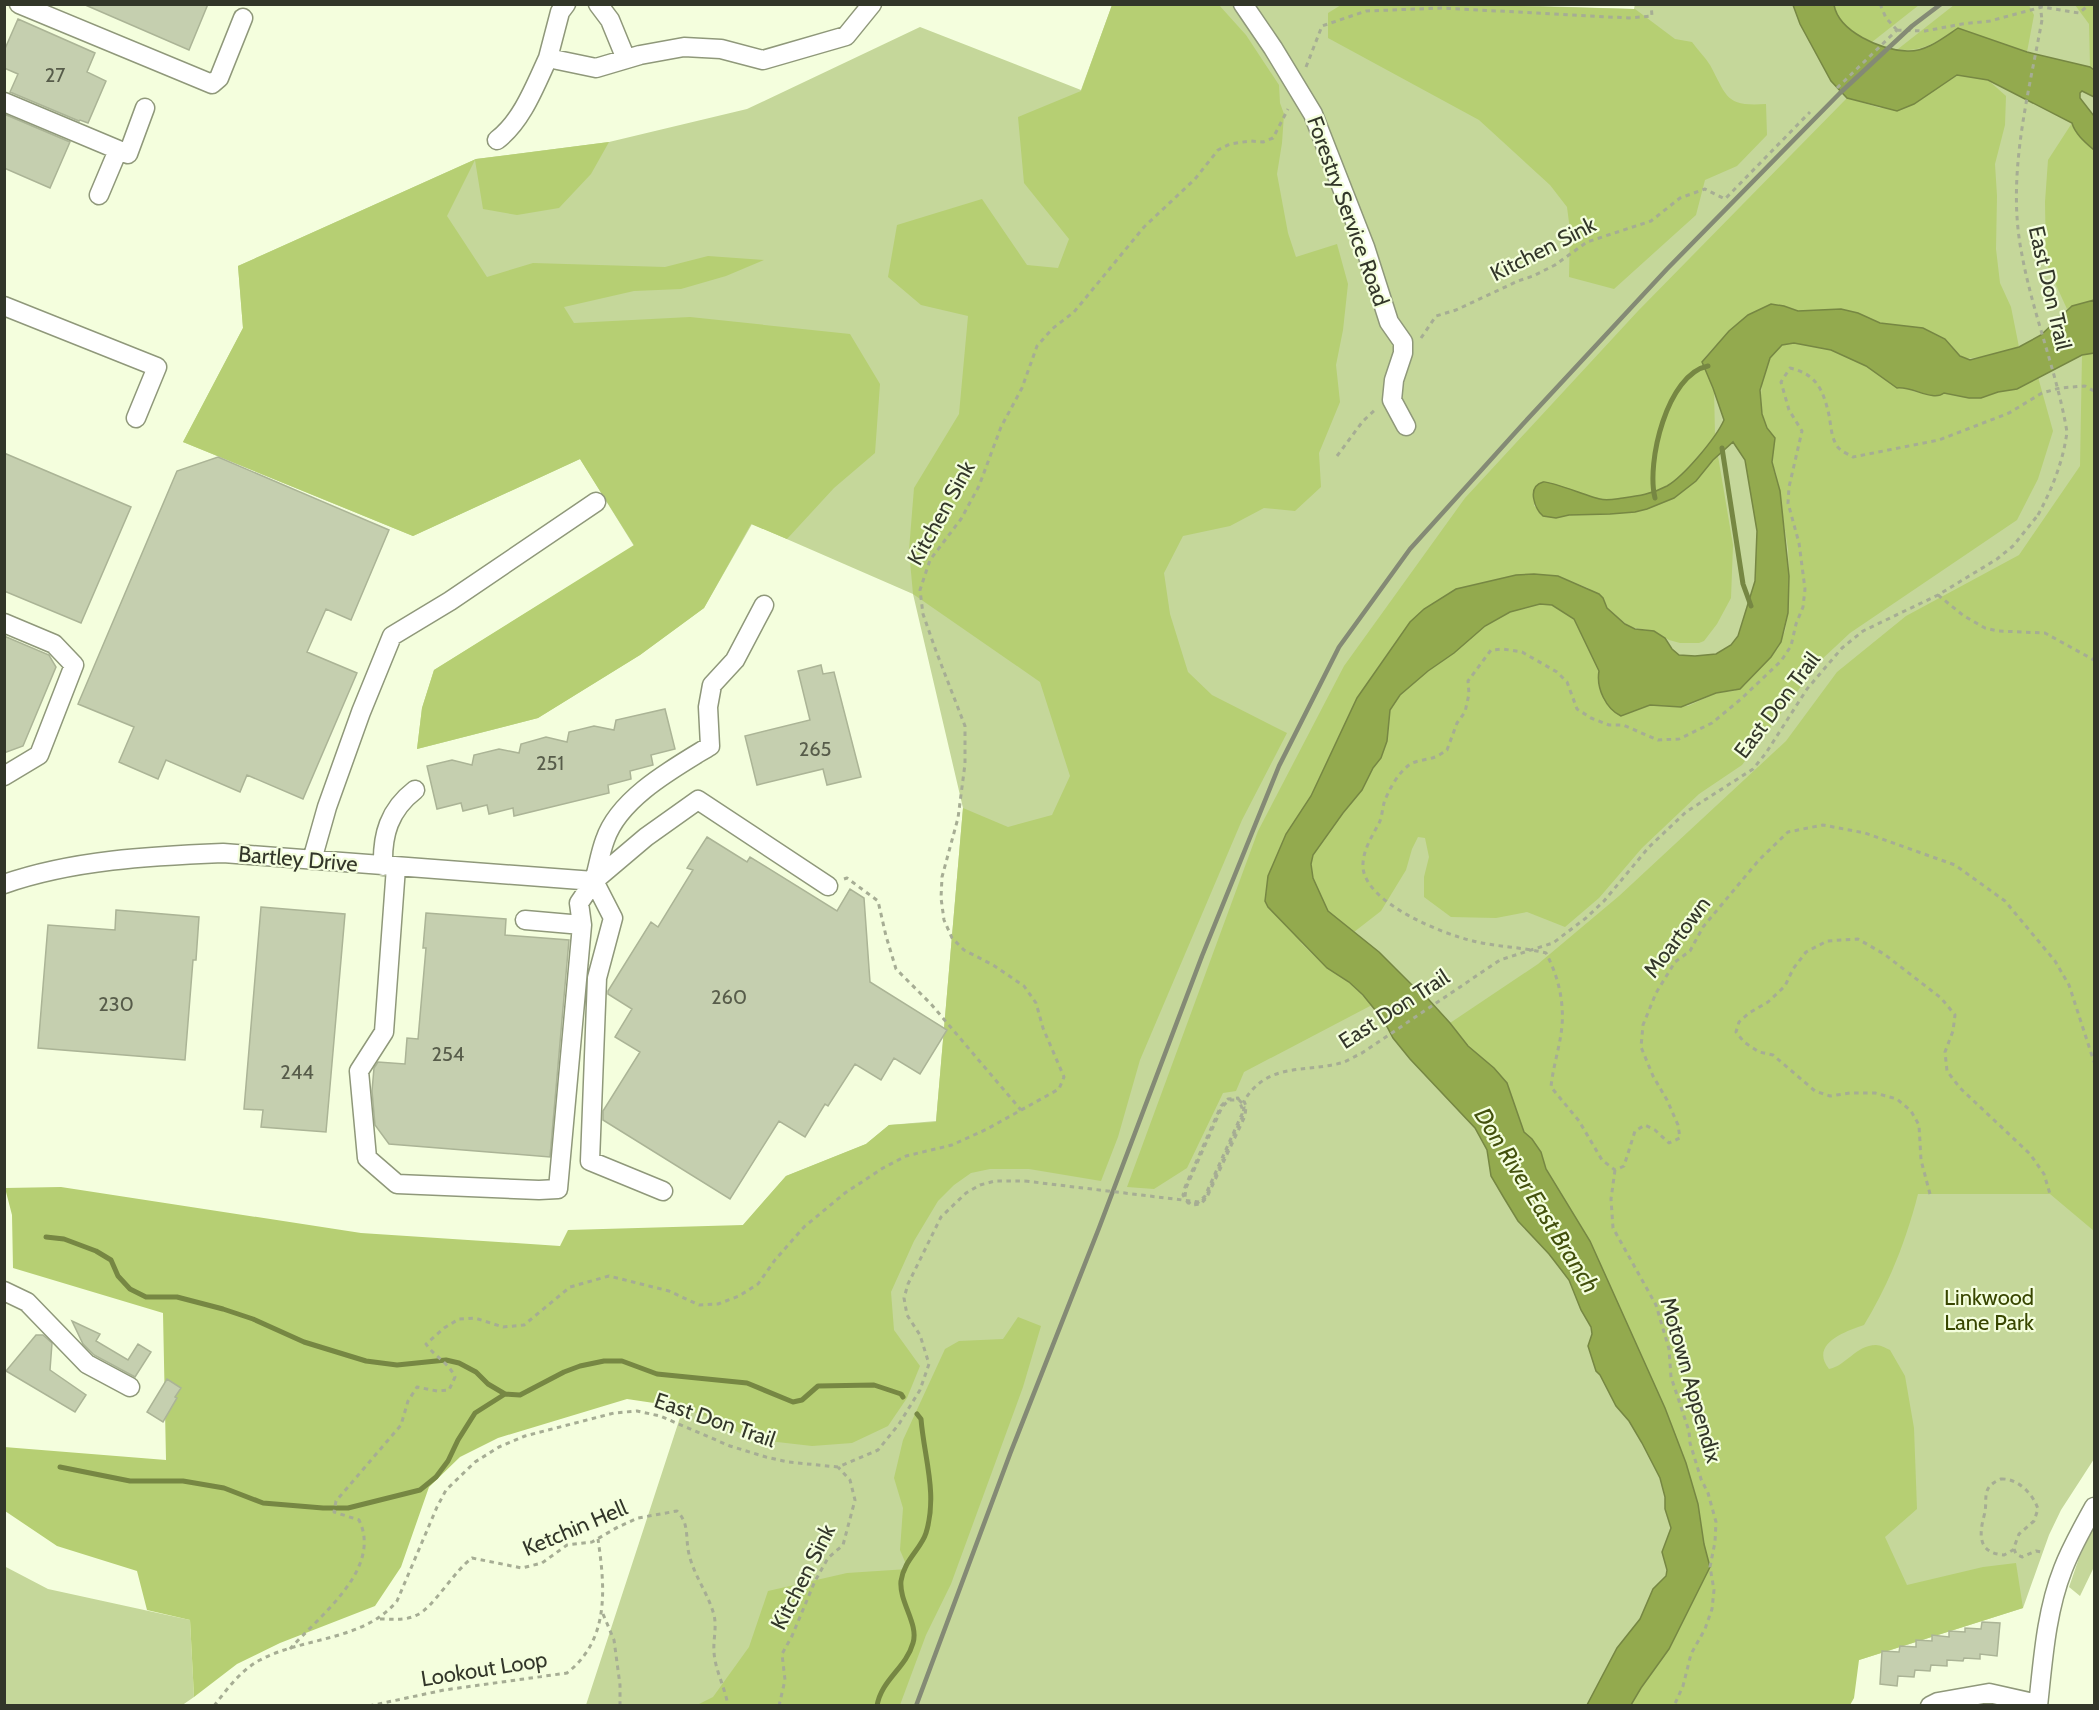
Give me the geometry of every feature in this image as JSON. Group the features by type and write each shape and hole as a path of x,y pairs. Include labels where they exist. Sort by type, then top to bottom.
{"street":[{"path":"19,4 212,84 219,78 243,18"},
{"path":"497,140 508,131 533,91 548,58 560,12 566,4"},
{"path":"598,4 610,20 626,59"},
{"path":"548,58 596,68 684,47 720,49 763,60 846,36 872,4"},
{"name":"Forestry Service Road","path":"1243,4 1313,114 1365,247 1389,322 1401,337"},
{"path":"4,102 128,154 145,108"},
{"path":"99,195 118,150"},
{"path":"4,306 157,367 136,418"},
{"path":"1401,337 1404,345 1403,353 1392,394 1393,405 1406,426"},
{"path":"312,860 327,807 354,729 392,636 450,601 597,502"},
{"path":"663,1191 590,1161 597,978 613,918 594,881 605,840 623,808 661,778 710,746 708,707 712,685 735,660 764,605"},
{"path":"4,623 54,644 74,665 39,755 4,776"},
{"path":"415,790 400,803 387,827 382,850 390,867 384,1032 359,1071 367,1158 397,1184 558,1189 582,925 579,903 594,881 646,837 698,800 828,886"},
{"name":"Bartley Drive","path":"4,884 75,866 177,855 223,853 594,881"},
{"path":"525,920 582,925"},
{"path":"4,1291 27,1302 87,1364 130,1387"},
{"path":"1930,1706 1938,1702 1989,1693 2038,1705 2047,1632 2056,1590 2070,1552 2094,1507"}],"path":[{"path":"1298,88 1323,26 1366,11 1442,8 1629,18 1652,16 1651,4"},
{"path":"1880,4 1886,18 1897,30 1925,32 1990,21 2041,6 2079,13 2090,4"},
{"name":"East Don Trail","path":"214,1706 249,1667 265,1658 358,1628 388,1611 397,1601 436,1507 446,1490 475,1462 525,1436 614,1413 637,1411 660,1416 730,1446 766,1457 838,1467 878,1449 920,1390 929,1364 920,1335 907,1315 904,1298 908,1284 941,1217 966,1193 980,1185 995,1181 1025,1181 1170,1200 1180,1201 1189,1202 1199,1202 1205,1196 1242,1114 1242,1108 1240,1105 1238,1098 1228,1099 1221,1106 1185,1187 1183,1195 1188,1203 1200,1203 1206,1197 1244,1115 1244,1107 1239,1100 1229,1100 1222,1107 1186,1188 1185,1197 1191,1204 1201,1204 1208,1197 1245,1116 1244,1101 1250,1091 1263,1080 1275,1073 1343,1063 1362,1053 1500,960 1553,943 1604,901 1649,848 1686,812 1753,769 1766,753 1807,688 1842,648 1863,631 1938,595 2005,553 2038,516 2058,473 2065,451 2067,432 2021,254 2016,208 2022,130 2042,20 2041,6"},
{"path":"1837,88 1897,30"},
{"name":"Kitchen Sink","path":"1021,1110 1059,1089 1064,1077 1043,1028 1036,1003 1024,986 993,965 964,950 952,938 944,920 941,898 942,878 958,818 966,746 965,726 924,615 921,590 930,560 961,519 979,486 1000,427 1022,388 1037,346 1052,329 1074,312 1144,227 1195,179 1218,150 1230,144 1263,142 1273,138 1298,88"},
{"name":"Kitchen Sink","path":"1401,337 1406,340 1421,339 1436,316 1456,310 1533,276 1555,265 1587,242 1651,221 1680,198 1705,189 1725,200 1810,112"},
{"path":"1615,1170 1602,1160 1579,1121 1551,1087 1562,1026 1562,1004 1559,985 1546,953 1473,941 1421,922 1394,906 1369,884 1363,869 1364,854 1380,824 1389,791 1409,765 1435,757 1447,750 1457,723 1466,712 1468,681 1491,650 1522,652 1557,672 1567,682 1577,709 1609,725 1623,726 1658,740 1678,739 1712,723 1781,661 1791,646 1803,607 1805,589 1799,543 1788,503 1789,487 1802,431 1789,410 1781,382 1790,368 1804,371 1813,378 1823,396 1838,448 1853,457 1939,440 2009,413 2042,393 2060,387 2085,386 2094,391"},
{"path":"1337,456 1363,421 1392,394"},
{"path":"1938,595 1964,616 1985,628 1998,631 2045,633 2094,660"},
{"name":"Moartown","path":"1615,1170 1624,1166 1635,1131 1645,1125 1655,1130 1669,1143 1680,1138 1678,1125 1641,1047 1643,1025 1656,993 1675,962 1690,951 1703,927 1759,860 1788,832 1823,825 1865,833 1955,865 2005,901 2055,962 2069,985 2094,1062"},
{"path":"290,1649 353,1580 364,1551 365,1532 359,1520 334,1512 336,1502 401,1425 408,1401 417,1387 437,1391 449,1390 455,1377 451,1368 433,1354 426,1344 444,1328 459,1318 475,1318 503,1327 524,1325 570,1287 609,1276 637,1281 669,1291 699,1305 718,1304 739,1296 758,1284 775,1260 804,1227 845,1193 873,1174 906,1156 952,1146 1021,1110 931,1004 896,969 878,901 847,878 828,886"},
{"path":"1930,1194 1921,1160 1919,1125 1911,1111 1897,1099 1875,1093 1830,1096 1815,1091 1773,1055 1759,1052 1744,1042 1736,1032 1738,1022 1768,1002 1785,986 1793,969 1806,952 1827,941 1857,939 1884,954 1941,998 1955,1015 1953,1031 1945,1052 1947,1071 1960,1088 2030,1154 2044,1174 2050,1194"},
{"name":"Motown Appendix","path":"1615,1170 1611,1200 1613,1228 1656,1305 1669,1349 1671,1377 1716,1522 1710,1567 1714,1590 1712,1609 1705,1629 1691,1654 1683,1686 1674,1706"},
{"name":"Kitchen Sink","path":"779,1706 785,1680 782,1654 815,1581 828,1558 843,1545 855,1500 850,1480 838,1467"},
{"path":"2014,1549 2010,1554 2004,1555 1993,1552 1984,1545 1980,1534 1980,1525 1985,1513 1986,1492 1991,1484 2001,1479 2012,1480 2021,1485 2033,1498 2037,1507 2037,1516 2019,1534 2014,1549 2016,1554 2022,1557 2036,1551 2042,1552"},
{"name":"Ketchin Hell","path":"379,1618 401,1620 419,1614 472,1558 522,1568 542,1563 567,1545 592,1542 638,1518 677,1511 683,1517 688,1536 689,1553 715,1617 714,1651 728,1706"},
{"name":"Lookout Loop","path":"369,1706 444,1690 567,1673 578,1664 594,1641 602,1613 602,1569 598,1539"},
{"path":"602,1613 614,1640 620,1685 620,1706"}],"green space":[{"name":"Linkwood Lane Park","path":"1478,4 1634,9 1635,4 2094,5 2094,1459 2061,1510 2049,1535 2023,1608 1859,1660 1806,1705 1627,1706 1589,1701 1586,1706 586,1705 743,1225 786,1176 866,1144 889,1125 936,1121 963,808 913,594 752,524 704,608 640,655 538,718 417,749 422,708 434,670 634,546 580,459 413,536 183,442 243,328 238,266 476,159 609,142 747,109 920,27 1081,90 1112,5"},
{"path":"2094,1527 2094,1567 2080,1596 2069,1587 2079,1558"},
{"path":"4,1566 48,1589 190,1620 194,1697 181,1706 5,1705"}],"shaded area":[{"path":"1112,5 1219,5 1246,35 1279,85 1280,103 1284,114 1277,174 1288,233 1296,257 1337,244 1348,284 1336,365 1340,402 1319,453 1321,487 1295,511 1264,508 1230,526 1183,536 1164,573 1170,614 1188,672 1212,695 1287,733 1242,820 1140,1060 1118,1137 1101,1181 1029,1169 990,1169 971,1173 954,1185 938,1201 914,1241 891,1292 894,1330 920,1366 907,1398 888,1426 852,1443 812,1446 750,1439 715,1419 674,1406 627,1399 498,1438 460,1457 429,1487 401,1567 375,1606 280,1643 237,1664 194,1697 190,1620 147,1610 137,1571 57,1546 5,1511 4,1447 166,1460 163,1313 13,1268 12,1215 5,1188 61,1187 361,1233 560,1246 568,1230 743,1225 786,1176 866,1144 889,1125 936,1122 963,808 1008,827 1052,815 1070,776 1040,682 913,594 909,550 914,488 959,414 968,316 921,305 888,277 897,225 982,199 1027,265 1058,268 1069,239 1024,183 1018,117 1081,91"},
{"path":"1341,5 1478,5 1635,9 1675,39 1692,42 1708,62 1729,97 1742,104 1766,104 1767,135 1737,166 1705,180 1696,215 1614,289 1569,277 1570,230 1567,207 1550,185 1479,120 1328,38 1328,13"},
{"path":"1834,5 1919,5 1872,42 1853,32 1843,23"},
{"path":"1954,5 2029,5 2034,15 2027,52 1958,28 1922,48 1898,49"},
{"path":"2075,5 2094,5 2094,70 2090,67 2089,24"},
{"path":"1958,75 1988,80 2006,96 2005,125 1995,164 1996,249 2000,283 2011,307 2019,347 1988,356 1964,359 1945,339 1923,328 1880,323 1858,313 1829,309 1811,312 1798,311 1771,304 1724,339 1707,354 1702,362 1714,388 1715,436 1670,484 1647,494 1627,499 1609,500 1575,493 1549,482 1534,491 1534,506 1556,518 1647,509 1674,498 1696,481 1718,456 1733,545 1731,598 1717,624 1704,641 1699,643 1680,643 1669,640 1654,631 1630,627 1588,588 1558,576 1534,574 1516,575 1456,589 1424,609 1410,622 1378,667 1311,796 1286,834 1268,876 1302,944 1327,968 1349,982 1372,1005 1244,1072 1236,1091 1223,1093 1187,1168 1154,1189 1127,1187 1258,831 1344,666 1465,498 1638,311 1847,98 1880,108 1941,86"},
{"path":"2072,123 2083,140 2094,150 2094,300 2067,309 2046,263 2045,202 2048,160"},
{"path":"609,142 591,174 559,208 517,215 483,209 475,160 447,216 487,277 533,263 665,267 708,256 764,260 726,276 681,289 634,291 564,307 574,323 690,317 850,334 880,384 875,453 834,488 787,539 751,524 704,608 640,655 538,718 417,749 422,708 434,670 634,545 580,459 413,536 183,442 243,328 238,266 476,159"},
{"path":"1794,343 1831,350 1866,366 1897,388 1904,387 1915,392 1981,398 2017,389 2038,377 2053,431 2038,479 2017,520 1850,633 1820,661 1742,765 1699,794 1642,848 1599,898 1565,927 1527,912 1496,918 1451,917 1424,897 1424,877 1429,857 1425,838 1418,837 1406,870 1381,911 1354,932 1328,911 1313,878 1311,864 1313,855 1362,790 1381,758 1387,741 1390,710 1400,695 1485,626 1510,612 1540,604 1552,605 1574,619 1600,671 1598,680 1607,704 1633,712 1650,705 1688,706 1716,693 1734,691 1745,685 1778,648 1785,631 1788,613 1788,549 1776,473 1772,462 1775,438 1766,427 1763,418 1761,396 1764,372 1773,352 1780,346"},
{"path":"2094,353 2094,1231 2050,1194 1918,1194 1896,1262 1864,1325 1832,1340 1823,1352 1829,1369 1841,1364 1863,1348 1876,1345 1890,1350 1905,1376 1914,1428 1917,1509 1885,1537 1907,1585 1983,1567 2016,1563 2023,1608 1859,1660 1854,1698 1850,1705 1631,1705 1669,1649 1710,1567 1698,1504 1686,1463 1665,1408 1574,1216 1546,1169 1541,1152 1524,1132 1507,1083 1494,1068 1468,1046 1450,1023 1538,964 1619,896 1786,741 1837,672 1906,616 2019,555 2080,466 2082,355"},
{"path":"1018,1317 1041,1326 1023,1387 951,1584 926,1635 900,1705 697,1705 713,1697 749,1647 768,1591 847,1573 908,1569 900,1550 903,1508 894,1478 903,1440 945,1349 959,1341 1003,1339"}],"water":[{"path":"1793,5 1834,5 1838,15 1852,31 1874,43 1897,50 1921,49 1934,44 1958,28 2027,52 2090,67 2094,70 2094,97 2082,91 2080,98 2094,116 2094,150 2078,135 2072,123 1988,80 1957,75 1914,104 1897,111 1847,98 1831,81 1800,24"},
{"name":"Don River East Branch","path":"2094,300 2094,353 2082,355 2017,389 1981,398 1944,393 1934,396 1897,388 1866,366 1831,350 1794,343 1782,345 1770,358 1760,390 1762,414 1767,428 1775,438 1772,462 1780,491 1789,576 1788,613 1781,642 1771,657 1740,689 1716,693 1681,707 1650,705 1621,716 1603,697 1598,678 1599,671 1574,619 1552,605 1540,604 1510,612 1485,626 1400,695 1390,710 1387,741 1381,758 1362,790 1313,855 1311,864 1313,878 1328,911 1379,952 1420,990 1468,1046 1494,1068 1507,1083 1524,1132 1541,1152 1546,1169 1590,1241 1665,1408 1686,1463 1698,1504 1710,1567 1669,1649 1631,1705 1587,1705 1617,1648 1640,1619 1653,1589 1666,1576 1667,1570 1662,1552 1671,1528 1660,1478 1629,1421 1616,1406 1596,1371 1588,1346 1592,1334 1591,1327 1581,1310 1569,1280 1549,1254 1518,1221 1491,1176 1487,1150 1475,1128 1410,1059 1363,995 1349,982 1327,968 1268,907 1265,901 1268,876 1286,834 1311,796 1357,698 1410,622 1424,609 1456,589 1516,575 1558,576 1599,594 1607,608 1625,624 1635,629 1654,631 1665,638 1679,655 1716,654 1731,645 1738,636 1755,581 1757,531 1745,460 1733,442 1713,460 1696,481 1674,498 1647,509 1635,512 1569,515 1556,518 1543,516 1540,513 1533,493 1538,485 1546,482 1595,498 1611,500 1650,493 1674,481 1699,456 1724,420 1702,362 1729,331 1748,315 1771,304 1798,311 1841,309 1858,313 1880,323 1923,328 1945,339 1960,356 1970,360 2019,347 2041,335 2072,306"}],"building":[{"path":"83,4 208,4 189,50"},
{"path":"18,19 95,53 87,72 106,81 88,123 10,92 18,74 4,68 4,51"},
{"path":"4,114 70,142 50,188 4,168"},
{"path":"4,453 131,507 81,623 4,591"},
{"path":"218,457 389,530 351,620 326,609 307,652 357,673 303,799 247,775 240,792 166,760 158,779 119,762 134,727 78,704 177,471"},
{"path":"4,636 49,655 56,667 23,746 4,753"},
{"path":"821,665 823,674 834,672 861,777 827,785 823,769 757,785 745,736 810,720 798,671"},
{"path":"665,709 675,749 651,755 653,765 630,771 631,779 608,785 609,793 514,816 513,808 489,814 487,805 463,811 461,803 437,809 427,766 452,760 472,765 474,755 499,749 519,753 521,744 546,737 567,742 569,732 594,726 614,730 616,720"},
{"path":"707,837 747,862 750,857 837,911 850,889 864,898 870,982 947,1030 920,1074 894,1058 881,1080 855,1064 828,1106 825,1104 805,1137 779,1121 730,1199 603,1120 603,1111 640,1052 615,1037 632,1009 608,994 608,991 651,922 658,927 693,870 687,868"},
{"path":"261,907 345,914 326,1132 261,1127 263,1110 244,1109"},
{"path":"116,910 199,917 185,1060 38,1048 48,925 115,930"},
{"path":"426,913 506,919 505,935 569,940 550,1157 389,1144 375,1125 372,1091 374,1068 378,1062 405,1064 407,1038 418,1039 426,948 423,948"},
{"path":"72,1321 100,1334 96,1341 128,1360 138,1344 151,1352 135,1377 94,1355 83,1344"},
{"path":"36,1335 43,1335 52,1343 50,1370 86,1395 75,1412 6,1371"},
{"path":"167,1379 181,1388 163,1422 147,1412"},
{"path":"1982,1622 2000,1623 1997,1656 1980,1654 1980,1659 1947,1660 1947,1666 1931,1665 1930,1671 1915,1670 1914,1677 1898,1676 1897,1686 1880,1684 1882,1651 1899,1652 1900,1646 1916,1647 1916,1640 1932,1641 1932,1635 1949,1637 1949,1631 1965,1632 1965,1628 1981,1629"}],"waterway":[{"path":"1655,498 1653,483 1657,443 1671,402 1681,385 1694,373 1708,366"},
{"path":"1722,448 1743,584 1751,606"},
{"path":"46,1237 64,1239 96,1251 111,1260 118,1276 130,1289 146,1297 177,1297 223,1309 253,1319 304,1342 366,1361 397,1365 446,1360 459,1363 476,1372 488,1384 505,1394 520,1395 580,1366 604,1361 622,1361 657,1374 747,1383 793,1402 802,1400 818,1386 874,1385 901,1394 903,1397"},
{"path":"60,1467 130,1481 183,1481 224,1488 263,1503 348,1508 420,1490 436,1477 448,1461 475,1413 505,1394"},
{"path":"877,1706 883,1689 910,1652 914,1636 901,1589 901,1581 905,1567 926,1533 931,1504 921,1419 917,1414"}],"railway":[{"path":"916,1706 1010,1454 1202,956 1279,766 1339,647 1410,549 1667,269 1840,93 1912,26 1941,4"}]}
